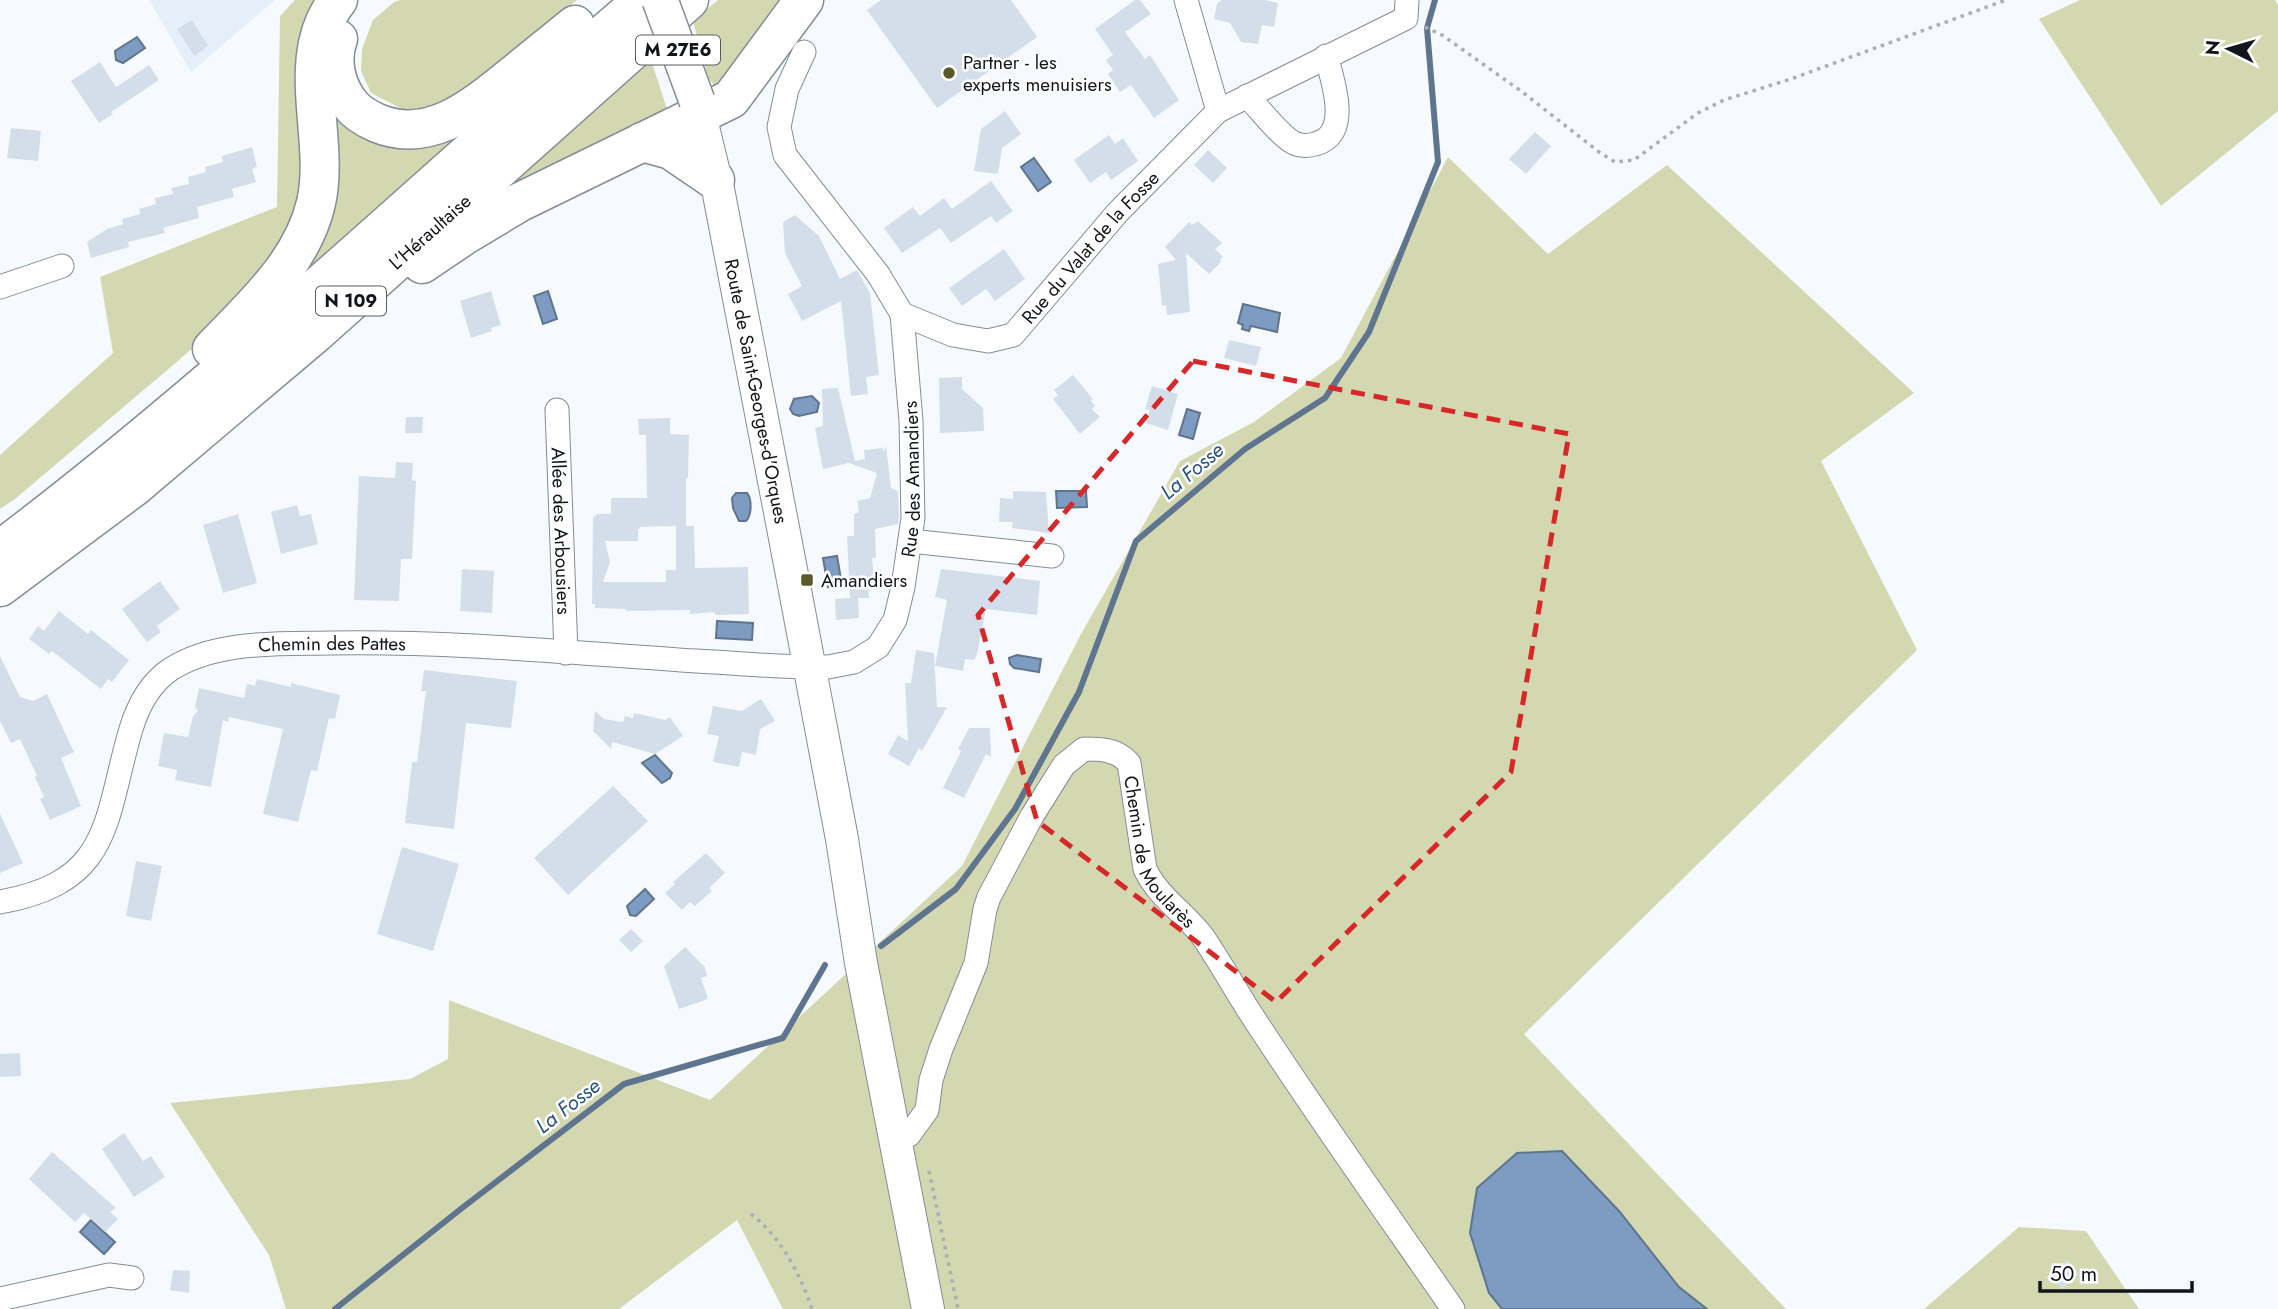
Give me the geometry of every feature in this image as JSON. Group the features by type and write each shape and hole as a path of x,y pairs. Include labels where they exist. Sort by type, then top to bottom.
{"highway":[{"path":"0,533 49,495 188,375 271,287 292,260 309,226 316,201 319,174 315,114 317,58 323,24 338,0"},
{"path":"363,0 342,26 335,46 337,80 352,107 362,115 384,126 412,130 449,122 474,106 607,0"},
{"name":"L'Héraultaise","path":"0,551 149,432 643,0"},
{"name":"L'Héraultaise","path":"0,587 134,487 316,332 689,0"},
{"path":"134,487 261,395 412,271 444,249 520,202 642,142 698,108 731,99 804,0"},
{"path":"642,142 671,150 715,180"}],"main road":[{"name":"Route de Saint-Georges-d'Orques","path":"660,0 698,108"}],"street":[{"path":"1186,0 1218,111"},
{"name":"Rue du Valat de la Fosse","path":"902,314 953,335 988,341 1013,335 1118,212 1218,111 1326,56 1407,9"},
{"path":"804,52 787,89 779,127 785,155 878,274 902,314"},
{"path":"1247,96 1294,143 1308,146 1323,142 1335,131 1337,118 1335,88 1326,56"},
{"name":"Route de Saint-Georges-d'Orques","path":"698,108 715,180 810,667"},
{"path":"0,287 62,266"},
{"name":"Rue des Amandiers","path":"810,667 854,662 878,647 895,620 913,518 911,421 902,314"},
{"name":"Allée des Arbousiers","path":"556,410 566,653"},
{"path":"910,541 1052,556"},
{"name":"Chemin des Pattes","path":"0,902 44,891 77,871 94,852 105,830 135,715 152,685 172,669 204,654 261,644 423,643 810,667"},
{"name":"M 27E6","path":"810,667 865,980 928,1309"},
{"name":"Chemin de Moularès","path":"895,1141 909,1135 927,1110 941,1049 976,963 985,909 1032,816 1064,765 1083,749 1121,754 1129,763 1145,869 1150,880 1203,938 1251,1014 1453,1309"},
{"path":"0,1299 109,1275 132,1278"}],"path":[{"path":"1407,9 1615,162 1633,160 1699,113 1724,100 1791,79 2006,0"},
{"path":"751,1214 766,1225 787,1254 812,1309"}],"highlighted area":[{"path":"1193,361 1569,434 1511,772 1276,1002 1037,821 978,615"}],"shaded area":[{"path":"149,0 275,0 191,72"}],"green space":[{"path":"295,0 322,0 298,200 275,256 235,310 0,509 0,455 113,353 100,277 277,207 280,16"},
{"path":"400,0 577,0 459,102 406,111 371,93 361,71 362,49 373,20"},
{"path":"718,0 792,0 721,81 714,85 708,78 693,21"},
{"path":"2080,0 2275,0 2278,5 2278,111 2161,206 2039,19"},
{"path":"651,60 669,115 459,225"},
{"path":"333,74 345,105 473,125 307,272 312,254"},
{"path":"1448,157 1548,254 1667,165 1914,393 1821,461 1917,650 1524,1034 1786,1309 783,1309 737,1220 619,1309 286,1309 269,1255 170,1103 410,1079 448,1059 449,1000 710,1100 962,866 1081,634 1180,461 1254,422 1341,358"},
{"path":"2019,1227 2086,1231 2139,1309 1924,1309"}],"water":[{"path":"137,37 145,48 123,63 116,60 115,51"},
{"path":"1034,158 1051,182 1038,191 1021,167"},
{"path":"548,291 557,319 543,324 534,296"},
{"path":"1243,304 1280,313 1277,332 1251,326 1249,331 1242,329 1243,325 1238,323"},
{"path":"812,396 819,403 817,412 799,416 793,414 790,409 794,399"},
{"path":"1187,409 1200,413 1193,439 1179,435"},
{"path":"1056,491 1086,491 1087,507 1057,508"},
{"path":"736,493 747,493 749,496 750,511 746,521 739,521 733,508 732,498"},
{"path":"837,556 842,585 828,587 823,558"},
{"path":"717,621 753,623 752,640 716,638"},
{"path":"1017,655 1041,659 1039,672 1014,668 1009,658"},
{"path":"655,755 672,773 670,778 662,783 642,763"},
{"path":"645,889 654,899 636,916 630,915 627,906"},
{"path":"1562,1151 1619,1211 1679,1287 1707,1309 1502,1309 1489,1293 1470,1233 1477,1188 1517,1153"},
{"path":"91,1220 115,1242 104,1254 80,1232"}],"building":[{"name":"Partner - les experts menuisiers","path":"881,0 1011,0 1037,37 937,108 867,10"},
{"path":"1135,0 1140,0 1151,14 1125,32 1145,59 1150,55 1179,100 1154,118 1131,85 1120,92 1108,74 1113,70 1106,60 1113,55 1095,29"},
{"path":"1222,0 1265,0 1278,3 1274,27 1262,25 1258,44 1241,42 1230,23 1214,19 1217,4"},
{"path":"192,20 208,46 194,56 177,29"},
{"path":"100,62 116,87 149,65 159,80 99,123 71,81"},
{"path":"1005,111 1021,134 1002,148 998,174 974,171 981,129"},
{"path":"11,128 41,131 38,161 7,158"},
{"path":"1535,132 1551,146 1526,174 1509,159"},
{"path":"1109,135 1115,144 1123,138 1138,161 1111,180 1106,172 1090,183 1074,160"},
{"path":"252,147 257,167 252,169 256,182 232,189 234,197 197,207 199,218 163,228 165,233 128,242 129,247 91,258 87,242 107,229 123,224 122,219 140,214 139,209 156,204 155,198 173,194 171,188 189,184 188,177 206,172 205,167 223,162 222,156"},
{"path":"1208,150 1227,168 1213,183 1194,165"},
{"path":"991,181 1013,211 996,223 991,216 951,243 940,228 902,253 884,228 913,207 920,216 944,198 952,209"},
{"path":"795,215 819,236 840,279 857,270 870,293 879,375 866,377 868,394 851,396 841,301 802,321 788,294 802,286 785,253 783,222"},
{"path":"1198,221 1222,243 1215,249 1223,257 1209,274 1186,253 1190,312 1167,315 1166,305 1162,306 1158,264 1176,260 1165,247 1189,222 1192,225"},
{"path":"1004,249 1025,279 995,301 986,289 962,306 949,288"},
{"path":"491,291 501,325 471,338 460,301"},
{"path":"1229,340 1261,347 1256,366 1224,358"},
{"path":"1073,375 1093,399 1091,401 1095,406 1092,409 1100,417 1080,434 1053,399 1058,395 1054,390"},
{"path":"962,377 962,389 983,408 984,431 940,433 939,378"},
{"path":"1152,386 1178,394 1168,430 1146,423 1150,410 1145,409"},
{"path":"838,388 855,461 865,459 864,450 883,448 883,452 886,446 891,488 898,491 899,517 898,524 875,529 876,558 872,558 874,580 868,580 869,598 858,598 859,618 836,620 835,599 850,598 847,536 854,536 854,514 859,512 857,501 870,498 877,473 849,463 823,469 815,428 823,426 822,389"},
{"path":"406,417 423,417 422,433 405,433"},
{"path":"670,418 670,434 689,435 686,526 694,526 695,568 748,567 749,614 690,614 690,610 626,611 595,608 595,604 592,604 593,517 596,514 611,514 611,498 647,498 646,435 639,435 638,419","holes":["676,526 676,570 666,570 666,582 603,582 610,562 605,541 638,541 640,527"]},
{"path":"396,462 413,463 412,480 416,481 412,559 401,559 399,601 354,600 359,476 395,478"},
{"path":"1013,491 1046,492 1049,533 1012,528 1013,522 999,522 1000,498 1013,499"},
{"path":"297,505 300,516 311,514 318,544 281,554 271,512"},
{"path":"238,514 257,583 223,593 203,525"},
{"path":"462,569 494,571 492,613 460,611"},
{"path":"941,569 1040,581 1037,615 986,609 974,660 965,659 963,671 935,666 947,600 935,597"},
{"path":"160,581 180,609 157,626 161,632 147,642 122,609"},
{"path":"59,611 88,634 91,630 129,660 112,682 108,679 101,689 52,651 49,654 29,639 38,626 44,631"},
{"path":"916,650 934,653 937,707 947,707 922,751 919,748 909,766 888,754 898,735 908,741 905,683 911,683"},
{"path":"0,656 20,697 33,701 47,694 74,752 61,758 81,806 50,820 40,799 44,797 35,777 37,776 20,739 11,743 0,721"},
{"path":"424,670 517,681 511,728 466,723 454,829 405,823 412,762 417,762 426,691 421,691"},
{"path":"257,679 291,687 291,683 340,695 335,719 329,718 317,771 311,770 298,822 263,814 283,729 229,717 228,722 223,720 211,787 175,780 177,770 158,766 164,733 188,737 193,716 198,711 195,707 199,688 244,698 247,684 255,686"},
{"path":"761,699 775,721 760,729 756,755 742,752 739,767 713,762 719,736 707,734 713,706 742,711"},
{"path":"595,711 604,719 623,722 625,716 633,718 634,713 665,720 670,717 683,736 655,754 612,742 611,749 593,731"},
{"path":"969,728 990,728 991,757 986,754 964,798 943,788"},
{"path":"613,786 648,821 568,895 534,858"},
{"path":"0,814 23,863 0,873"},
{"path":"402,847 459,864 433,951 377,934"},
{"path":"706,853 725,873 709,888 712,891 695,906 690,902 682,910 665,893 675,884 673,882"},
{"path":"136,861 162,866 151,921 126,916"},
{"path":"631,929 643,941 631,952 619,940"},
{"path":"685,947 705,967 707,976 701,978 708,999 679,1009 664,966"},
{"path":"20,1053 21,1076 0,1077 0,1054"},
{"path":"124,1133 143,1161 151,1156 165,1177 134,1197 102,1149"},
{"path":"52,1152 116,1208 110,1212 118,1219 105,1232 84,1213 75,1222 29,1179"},
{"path":"2067,1260 2079,1274 2062,1289 2051,1274"},
{"path":"173,1270 190,1271 189,1293 170,1290"}],"waterway":[{"name":"La Fosse","path":"881,946 956,889 1015,809 1079,692 1136,541 1245,449 1325,398 1369,332 1438,162 1427,28 1435,0"},
{"name":"La Fosse","path":"335,1309 624,1084 783,1038 825,965"}],"place":[{"name":"Partner - les experts menuisiers","path":"949,73"},
{"name":"Amandiers","path":"807,580"}]}
